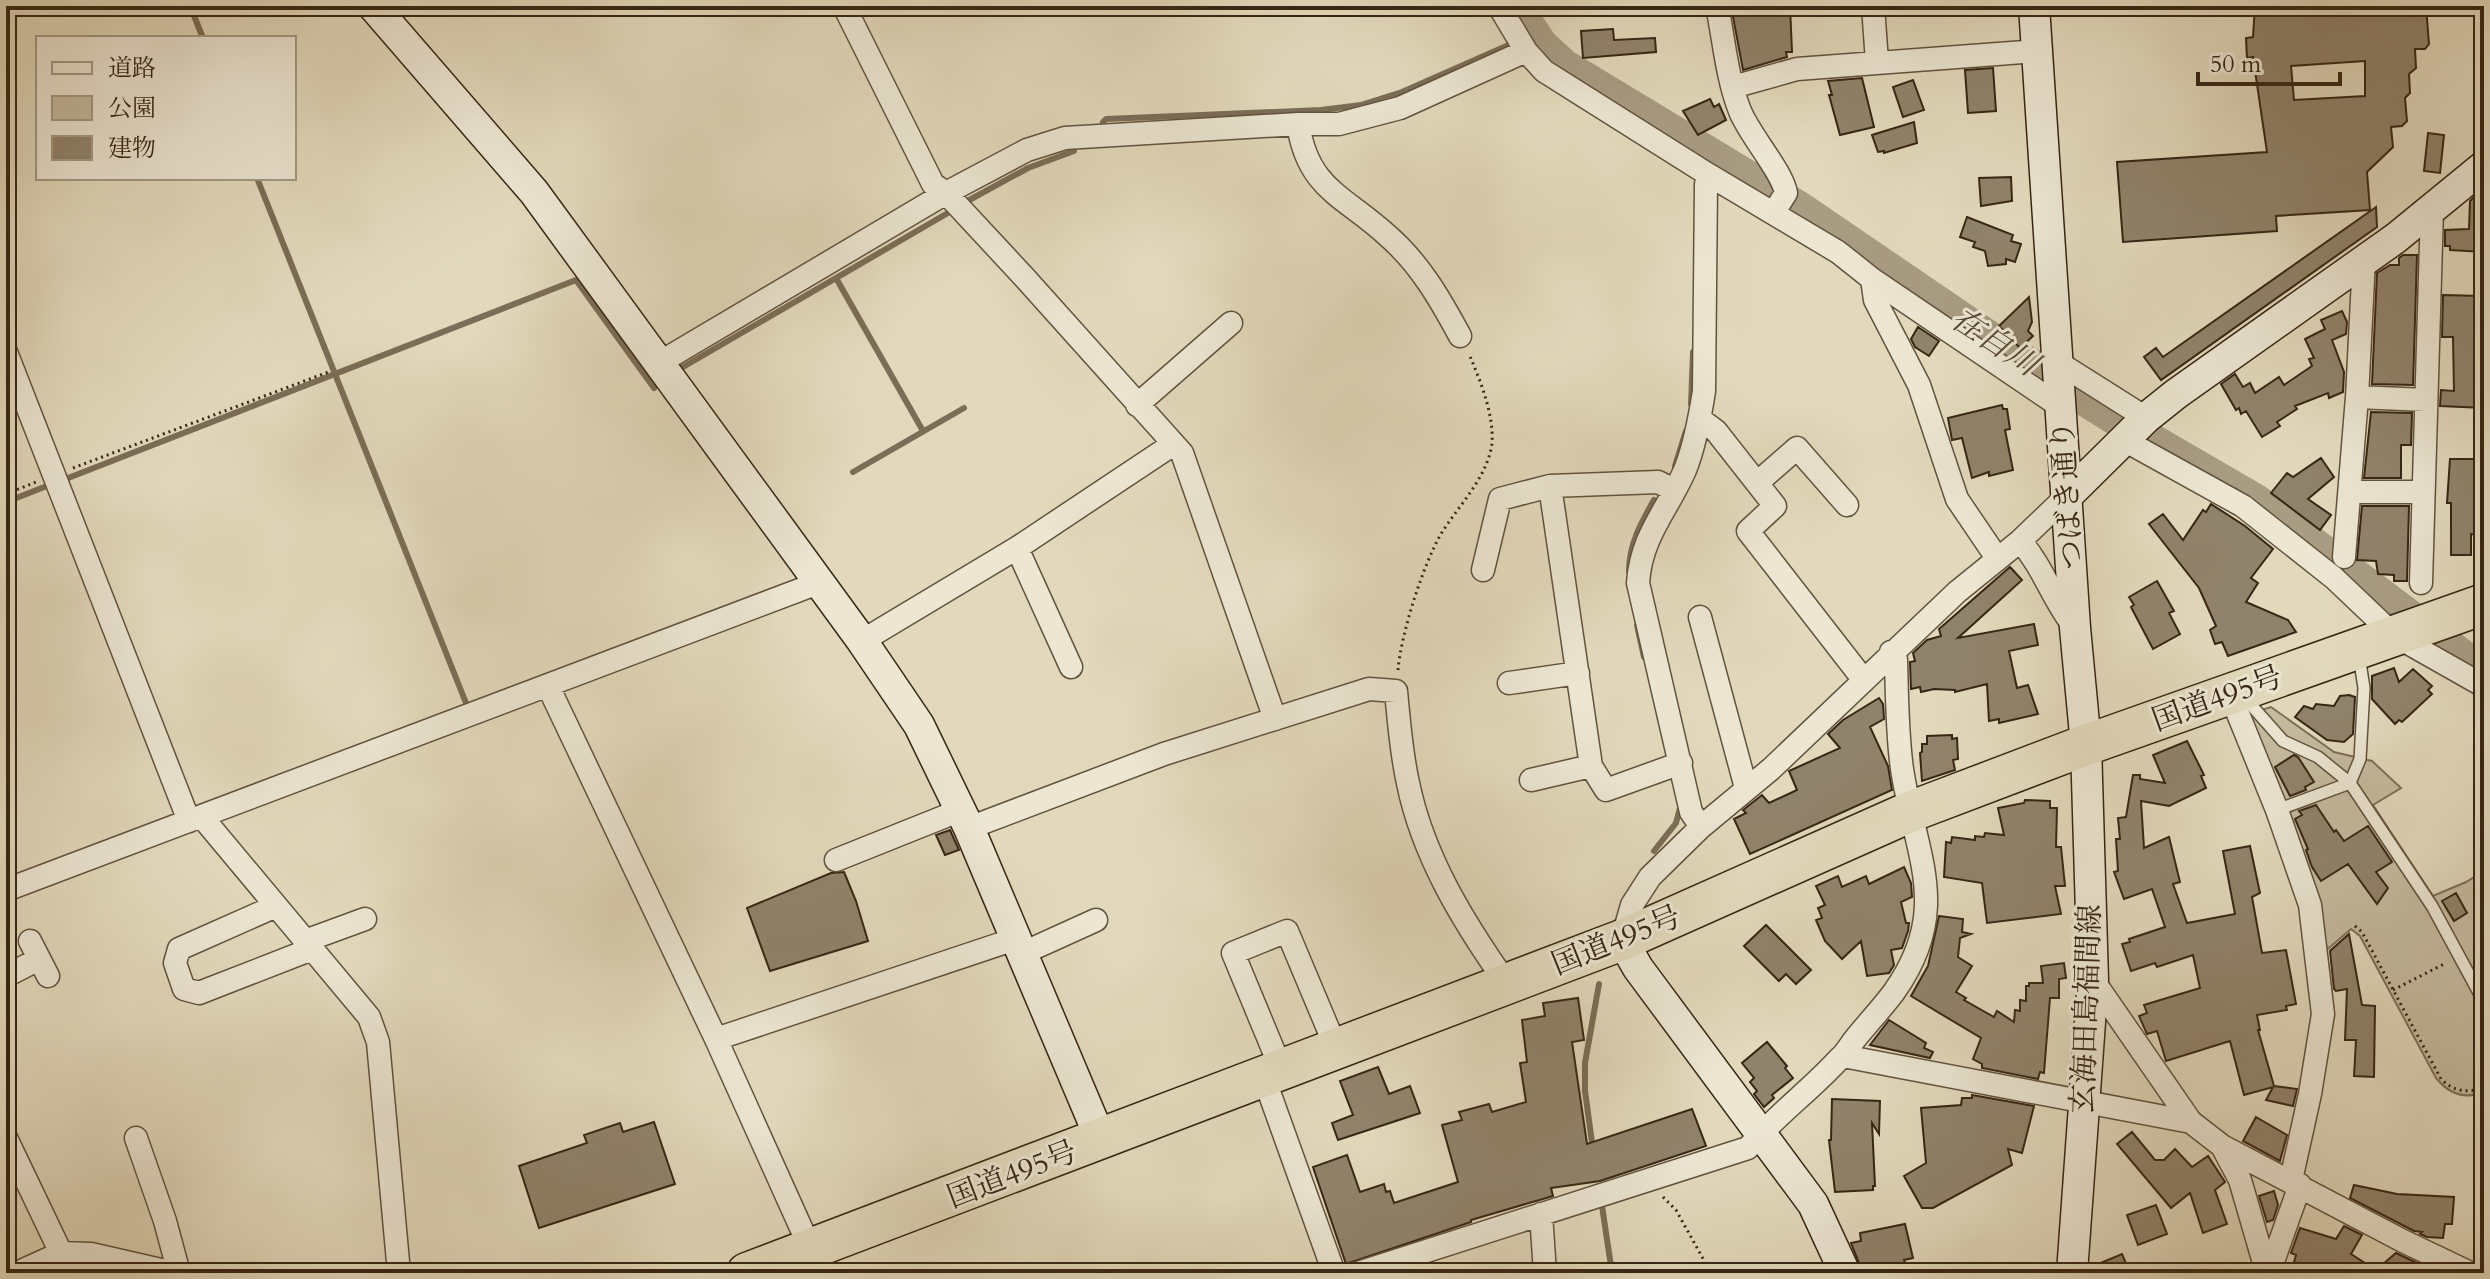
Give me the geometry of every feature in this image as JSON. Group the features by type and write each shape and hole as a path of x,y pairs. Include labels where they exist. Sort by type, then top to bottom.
{"highway":[{"name":"国道495号","path":"780,1264 1622,940 1912,811 2086,745 2467,610"}],"street":[{"path":"373,6 534,192 862,641 919,725 965,819 1101,1140"},
{"path":"844,6 933,184 946,193 1025,278 1182,453 1275,719"},
{"path":"1499,6 1526,51 1544,71 1709,175 1781,202 1872,279 2135,429 2243,506 2334,578 2386,638 2484,686"},
{"path":"1717,6 1740,110 1760,149 1784,183 1781,202"},
{"path":"1873,6 1877,62"},
{"name":"つばき通り","path":"2034,6 2075,628 2086,745"},
{"path":"659,363 946,193 1027,150 1065,138 1339,124 1400,108 1526,51"},
{"path":"1733,87 1797,69 2037,51"},
{"path":"1298,124 1301,147 1318,178 1347,205 1388,235 1425,275 1460,336"},
{"path":"1845,1273 1813,1204 1638,968 1622,940 1632,905 1650,877 1701,827 1771,769 1891,652 2020,541 2135,429 2257,335 2432,209 2484,166"},
{"path":"1701,827 1691,812 1638,583 1639,560 1685,469 1700,419 1704,391 1706,184 1709,175"},
{"path":"2421,583 2432,209"},
{"path":"2344,557 2364,260"},
{"path":"1872,279 1875,300 1919,385 1957,499 1997,558"},
{"path":"1137,405 1231,323"},
{"path":"6,352 195,819 276,906 369,1017 378,1042 399,1273"},
{"path":"2357,397 2426,400"},
{"path":"1700,419 1716,431 1775,506 1748,531 1863,679"},
{"path":"862,641 1017,548 1172,445"},
{"path":"1757,483 1797,448 1847,505"},
{"path":"1483,570 1500,499 1550,486 1658,482 1674,490"},
{"path":"1550,486 1591,766 1606,790 1681,763"},
{"path":"2350,492 2423,492"},
{"path":"2020,541 2036,559 2057,606 2075,628"},
{"path":"1017,548 1071,667"},
{"path":"6,890 818,583"},
{"path":"1700,617 1746,788"},
{"path":"1358,1273 1748,1148 1843,1056 1911,965 1922,934 1926,906 1925,869 1902,772 1896,659 1891,652"},
{"path":"1509,683 1578,673"},
{"path":"548,686 716,1039 780,1264"},
{"path":"836,860 1369,689 1396,691 1408,785 1424,835 1464,921 1507,984"},
{"path":"2234,692 2310,905 2323,1014 2296,1182 2268,1273"},
{"name":"玄海田島福間線","path":"2072,1273 2093,980 2086,745"},
{"path":"1531,780 1591,766"},
{"path":"276,906 179,949 175,963 184,989 199,993 365,919"},
{"path":"716,1039 1096,920"},
{"path":"1334,1273 1233,953 1287,931 1337,1050"},
{"path":"6,976 39,958"},
{"path":"2093,980 2191,1122 2222,1146 2470,1273"},
{"path":"1843,1056 2191,1122"},
{"path":"6,1138 61,1253"},
{"path":"17,1273 61,1253 91,1254 176,1273 165,1221 136,1138"},
{"path":"2222,1146 2240,1180 2268,1273"},
{"path":"1541,1214 1545,1273"}],"lane":[{"path":"2277,810 2350,783 2360,759 2364,688 2386,638"},
{"path":"2234,692 2283,741 2318,757 2350,783 2409,869 2484,1002"}],"path":[{"path":"1396,691 1399,663 1426,569 1439,537 1486,466 1492,442 1484,394 1460,336"},
{"path":"6,494 331,371"},
{"path":"2355,926 2362,932 2441,1079 2449,1087 2460,1091 2484,1088"},
{"path":"2393,990 2460,956"},
{"path":"1646,1180 1676,1210 1711,1273"}],"green space":[{"path":"2271,707 2334,752 2372,761 2401,788 2373,805 2433,896 2484,871 2484,1092 2457,1094 2436,1078 2360,936 2351,929 2322,954 2246,715"}],"building":[{"path":"1731,6 1790,6 1792,52 1786,52 1787,57 1743,70"},
{"path":"2255,6 2426,6 2429,44 2425,49 2415,49 2416,68 2409,74 2410,93 2405,98 2407,121 2402,126 2391,127 2393,147 2367,172 2370,210 2276,216 2277,231 2123,242 2117,162 2267,152 2253,57 2247,58 2246,38 2253,37","holes":["2365,61 2365,96 2294,100 2291,66"]},
{"path":"1613,29 1614,40 1655,38 1656,52 1583,58 1581,31"},
{"path":"1993,68 1996,111 1968,113 1965,70"},
{"path":"1862,78 1874,127 1840,135 1828,81"},
{"path":"1913,80 1924,110 1903,117 1893,87"},
{"path":"1710,99 1714,107 1719,104 1726,120 1698,135 1683,111"},
{"path":"1914,122 1917,143 1878,152 1872,135"},
{"path":"2428,133 2444,135 2440,173 2424,171"},
{"path":"2011,177 2012,201 1981,206 1979,178"},
{"path":"2473,198 2484,199 2484,252 2450,250 2450,246 2445,246 2445,230 2469,229 2470,201"},
{"path":"2376,207 2377,227 2161,380 2144,357 2156,348 2163,357"},
{"path":"1967,217 2013,235 2011,241 2021,244 2015,262 2006,259 2006,264 1988,266 1985,251 1973,247 1975,242 1960,237"},
{"path":"2417,255 2413,385 2372,384 2377,273 2390,265 2399,265 2399,258"},
{"path":"2443,295 2481,296 2484,299 2484,408 2440,406 2441,390 2454,391 2453,337 2442,337"},
{"path":"2029,297 2032,322 2028,331 2033,336 2020,348 1999,326"},
{"path":"2342,311 2347,322 2346,334 2332,340 2344,372 2343,392 2329,398 2328,393 2295,406 2297,409 2277,422 2280,426 2262,437 2246,411 2241,414 2239,408 2236,410 2221,384 2235,374 2243,387 2250,383 2255,393 2279,377 2284,385 2312,366 2309,359 2314,358 2305,339 2325,329 2321,320"},
{"path":"1918,327 1939,341 1929,356 1915,347 1911,339"},
{"path":"2002,405 2003,409 2007,409 2010,429 2005,430 2013,470 1989,476 1989,472 1972,478 1962,438 1952,440 1948,418"},
{"path":"2371,412 2412,413 2411,445 2401,445 2401,478 2364,478"},
{"path":"2321,458 2334,477 2308,499 2331,515 2320,530 2271,493 2287,473 2293,477"},
{"path":"2450,459 2484,459 2484,535 2471,534 2471,555 2451,555 2451,503 2447,503"},
{"path":"2211,504 2273,549 2251,578 2258,583 2246,602 2288,620 2296,632 2228,656 2222,642 2215,644 2210,630 2216,626 2199,588 2149,524 2163,514 2183,540 2203,510 2206,512"},
{"path":"2362,506 2409,506 2407,581 2394,581 2394,575 2378,574 2376,561 2357,560"},
{"path":"2010,567 2022,580 1958,638 2034,624 2038,645 2009,651 2017,688 2028,685 2038,714 1999,723 1999,719 1989,721 1987,684 1955,692 1934,689 1921,692 1920,687 1911,689 1910,662 1915,661 1913,653 1927,640 1941,636 1939,629"},
{"path":"2157,581 2174,611 2169,613 2180,634 2153,649 2129,597"},
{"path":"2394,668 2399,682 2413,669 2432,686 2428,690 2432,694 2402,722 2399,720 2395,724 2372,699 2372,676"},
{"path":"2340,696 2355,697 2353,734 2344,742 2327,740 2295,717 2304,706 2313,709 2316,704 2334,706"},
{"path":"1879,698 1883,704 1884,719 1870,727 1888,766 1892,790 1750,854 1734,819 1746,813 1743,810 1762,795 1769,803 1797,790 1789,771 1840,748 1828,734 1843,720"},
{"path":"1952,735 1952,739 1957,738 1958,759 1953,760 1955,770 1922,781 1920,753 1922,744 1927,744 1927,736"},
{"path":"2187,741 2204,775 2201,776 2206,788 2169,806 2141,801 2144,848 2169,837 2180,882 2173,884 2187,923 2235,914 2223,851 2250,846 2260,893 2252,897 2262,953 2286,950 2296,1004 2286,1006 2287,1010 2257,1015 2258,1030 2274,1086 2297,1089 2293,1106 2266,1100 2273,1087 2244,1095 2230,1041 2166,1061 2157,1031 2147,1034 2139,1016 2147,1013 2144,1005 2200,988 2193,955 2157,967 2155,963 2131,971 2122,944 2165,927 2152,889 2124,899 2114,872 2118,871 2118,818 2126,817 2133,775 2165,783 2153,755"},
{"path":"2294,755 2314,782 2305,787 2306,790 2290,796 2275,767"},
{"path":"2025,800 2050,801 2050,808 2057,808 2056,847 2061,847 2065,886 2055,886 2061,914 1987,923 1982,883 1944,877 1946,842 1951,843 1952,837 1975,840 1975,836 1984,837 1985,833 2004,835 1998,808 2024,803"},
{"path":"2316,805 2344,841 2368,826 2392,862 2376,872 2388,888 2377,904 2348,864 2321,881 2312,867 2295,819 2302,815 2299,811"},
{"path":"950,830 959,850 945,855 936,835"},
{"path":"1904,867 1911,883 1912,897 1901,902 1906,923 1909,923 1908,931 1902,948 1891,950 1894,965 1889,973 1867,976 1861,941 1842,959 1825,941 1816,920 1822,918 1818,908 1825,905 1816,886 1838,876 1842,887 1866,876 1869,884"},
{"path":"844,872 868,941 770,971 747,908 831,873"},
{"path":"2456,893 2467,913 2454,921 2442,901"},
{"path":"1939,916 1963,919 1962,932 1971,934 1960,938 1958,957 1972,966 1956,992 1994,1017 1997,1011 2014,1022 2015,1010 2020,1011 2020,1000 2026,1001 2026,986 2029,983 2043,983 2041,966 2064,963 2066,978 2059,979 2059,998 2050,998 2044,1073 2040,1072 2038,1079 1982,1068 1982,1064 1973,1059 1981,1038 1911,996 1928,966"},
{"path":"1766,925 1811,970 1796,984 1786,974 1779,981 1744,946"},
{"path":"2349,934 2362,1005 2375,1006 2374,1077 2354,1076 2356,1040 2345,1040 2347,989 2334,989 2330,951"},
{"path":"1578,998 1584,1040 1572,1042 1587,1144 1692,1109 1706,1146 1600,1181 1551,1188 1553,1196 1471,1220 1346,1264 1313,1167 1347,1155 1360,1192 1384,1184 1394,1203 1458,1182 1442,1125 1462,1120 1459,1112 1489,1104 1492,1112 1526,1102 1520,1063 1527,1062 1522,1020 1545,1016 1543,1003"},
{"path":"1889,1020 1926,1043 1924,1048 1933,1052 1930,1058 1870,1045"},
{"path":"1767,1042 1793,1078 1772,1095 1774,1098 1764,1107 1754,1094 1757,1091 1750,1082 1754,1078 1742,1063"},
{"path":"1378,1067 1389,1094 1410,1086 1420,1113 1338,1140 1332,1123 1353,1115 1340,1081"},
{"path":"1972,1095 2034,1106 2022,1153 2008,1149 2012,1165 1933,1208 1922,1208 1904,1176 1926,1163 1921,1108 1961,1105 1962,1098 1972,1098"},
{"path":"1832,1099 1880,1101 1879,1134 1872,1123 1873,1190 1835,1192 1829,1140"},
{"path":"2256,1117 2287,1135 2280,1161 2243,1141"},
{"path":"654,1122 675,1184 539,1228 519,1166 587,1143 584,1135 620,1123 623,1132"},
{"path":"2132,1132 2155,1160 2164,1160 2175,1149 2192,1167 2208,1156 2225,1182 2215,1190 2227,1224 2203,1233 2190,1193 2171,1208 2117,1144"},
{"path":"2354,1185 2397,1194 2454,1197 2452,1224 2445,1224 2443,1238 2427,1237 2350,1198"},
{"path":"2274,1191 2278,1205 2273,1220 2267,1222 2259,1196"},
{"path":"2156,1205 2167,1234 2138,1245 2127,1215"},
{"path":"1905,1224 1913,1258 1904,1260 1909,1273 1863,1273 1851,1243 1861,1241 1860,1233"},
{"path":"2344,1226 2362,1235 2351,1254 2376,1270 2396,1253 2438,1273 2331,1273 2294,1262 2296,1255 2291,1253 2300,1228 2336,1239"},
{"path":"2122,1254 2130,1273 2090,1273 2091,1267"}],"waterway":[{"path":"190,6 202,36"},
{"name":"在自川","path":"1515,6 1541,45 1564,66 1799,208 2013,354 2256,501 2466,659 2484,669"},
{"path":"1103,122 1106,119 1321,110 1361,105 1402,92 1511,44"},
{"path":"962,204 1028,168 1074,151"},
{"path":"258,180 468,708"},
{"path":"683,367 953,210"},
{"path":"836,278 923,431"},
{"path":"63,480 576,280 654,388"},
{"path":"1691,404 1693,352"},
{"path":"853,472 964,408"},
{"path":"1675,466 1686,431"},
{"path":"6,502 52,484"},
{"path":"1629,571 1633,543 1654,500"},
{"path":"1637,625 1644,657"},
{"path":"1654,851 1676,823 1680,808"},
{"path":"1593,1150 1585,1091 1585,1063 1599,984"},
{"path":"1602,1206 1612,1273"}]}
